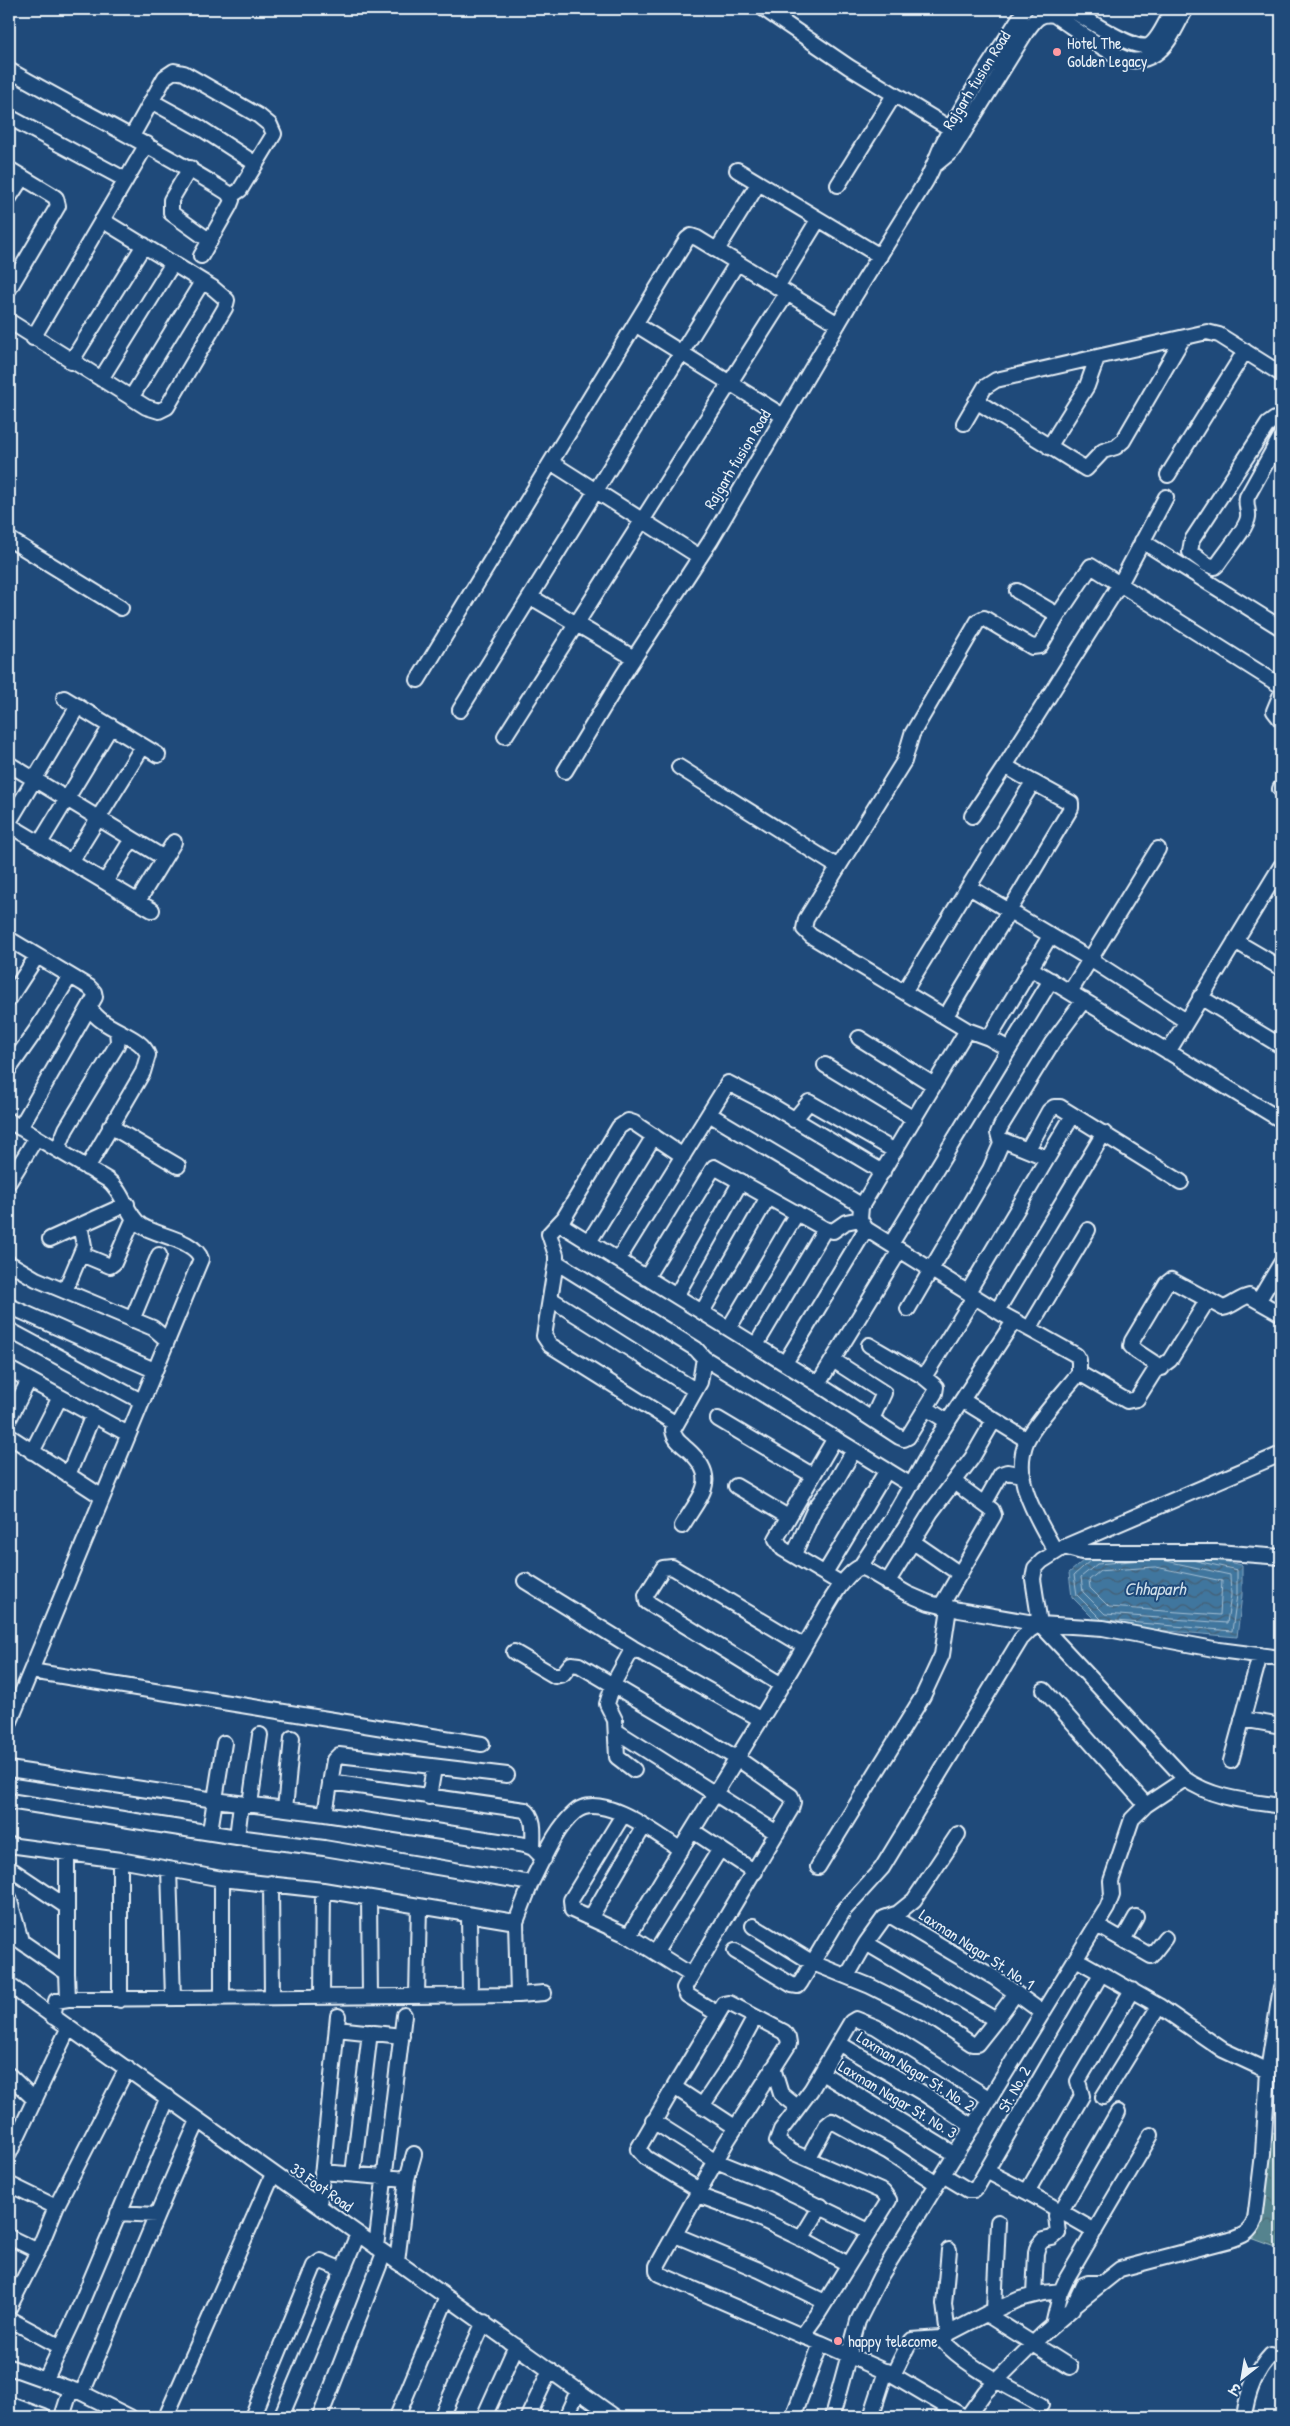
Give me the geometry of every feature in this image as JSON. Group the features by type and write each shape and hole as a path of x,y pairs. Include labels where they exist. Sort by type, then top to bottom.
{"street":[{"path":"764,9 783,20 809,42 951,129"},
{"name":"Rajgarh fusion Road","path":"565,771 634,658 700,557 782,416 806,382 838,324 936,164 942,144 1025,9"},
{"path":"1070,9 1127,42 1143,47 1154,42 1173,9"},
{"name":"Rajgarh fusion Road","path":"936,164 952,151 1026,32 1040,15 1046,13 1054,15 1111,52 1136,61 1150,57 1162,48 1186,9"},
{"path":"132,136 166,77 174,71 178,71 259,116 274,129 274,134 240,190 231,196"},
{"path":"10,72 190,168 231,196"},
{"path":"838,185 894,95"},
{"path":"151,101 202,129 256,164"},
{"path":"9,117 126,180"},
{"path":"33,338 147,144"},
{"path":"190,168 171,200 171,213 210,241"},
{"path":"9,169 56,198 58,206 10,285"},
{"path":"737,170 880,256"},
{"path":"9,198 22,178"},
{"path":"717,250 758,184"},
{"path":"201,256 230,206 231,196"},
{"path":"9,321 71,362 154,411 168,407 227,300 173,263 102,220"},
{"path":"505,736 730,383 782,290 818,220"},
{"path":"418,680 687,239 691,236 697,238 838,324"},
{"path":"71,362 144,245"},
{"path":"102,379 173,263"},
{"path":"460,710 597,492 737,263"},
{"path":"131,398 202,282"},
{"path":"635,324 782,416"},
{"path":"964,423 985,387 996,380 1214,332 1281,374"},
{"path":"976,401 1086,469 1090,467 1103,451 1120,444 1183,338"},
{"path":"1168,475 1245,351"},
{"path":"1050,446 1087,386 1097,358"},
{"path":"1281,422 1275,419 1268,424 1192,540 1190,552 1206,564 1215,567 1218,564 1248,518 1247,497 1281,436"},
{"path":"552,463 700,557"},
{"path":"972,816 1121,582 1166,497"},
{"path":"9,539 121,608"},
{"path":"1142,541 1281,628"},
{"path":"1008,1050 989,1038 967,1030 811,936 804,929 806,919 904,761 912,734 978,621 984,618 1037,647 1043,642 1089,567 1096,567 1281,686"},
{"path":"1017,590 1058,615"},
{"path":"531,597 634,658"},
{"path":"1281,694 1274,711 1281,720"},
{"path":"64,698 158,755"},
{"path":"78,706 9,823 152,910"},
{"path":"40,843 111,726"},
{"path":"71,862 143,746"},
{"path":"9,764 164,858"},
{"path":"946,1016 1072,808 1071,804 1065,799 1005,766"},
{"path":"679,767 838,868"},
{"path":"904,992 1033,782"},
{"path":"105,882 132,839"},
{"path":"138,901 174,842"},
{"path":"1070,992 1158,849"},
{"path":"1168,1052 1281,866"},
{"path":"969,887 1090,959 1186,1021"},
{"path":"989,1038 1050,936"},
{"path":"9,939 94,992 95,997 90,1008 14,1125 117,1187 134,1218 146,1228 195,1248 201,1258 9,1724"},
{"path":"1235,941 1281,968"},
{"path":"9,999 37,956"},
{"path":"1030,968 1281,1120"},
{"path":"9,1069 41,1023 70,976"},
{"path":"818,1384 1008,1050 1051,980"},
{"path":"1200,997 1281,1046"},
{"path":"908,1309 990,1169 999,1150 1000,1139 998,1133 1001,1126 1052,1043 1084,1000"},
{"path":"87,1168 143,1072 148,1055 142,1045 98,1020 90,1008"},
{"path":"785,1363 862,1218 883,1172 967,1030"},
{"path":"61,1152 60,1144 66,1130 116,1046 118,1041 117,1031"},
{"path":"859,1038 934,1085"},
{"path":"825,1065 914,1119"},
{"path":"618,1260 727,1084 731,1083 883,1172"},
{"path":"794,1120 809,1102 895,1151"},
{"path":"1028,1149 1049,1111 1054,1107 1060,1107 1104,1132 1181,1182"},
{"path":"709,1114 862,1218 896,1247 931,1270 1014,1321 1076,1355 1079,1360 1079,1373 1028,1440 1022,1460 1023,1482 1034,1512 1060,1550"},
{"path":"924,1377 1073,1115"},
{"path":"676,1424 550,1345 544,1336 556,1262 556,1255 549,1234 560,1224 623,1123 628,1121 634,1123 683,1156"},
{"path":"110,1126 178,1166"},
{"path":"997,1311 1104,1132"},
{"path":"589,1242 654,1136"},
{"path":"9,1182 36,1138"},
{"path":"1000,1139 1047,1158"},
{"path":"646,1278 712,1168 716,1167 742,1181 824,1230 833,1231 846,1222 862,1218"},
{"path":"676,1296 742,1181"},
{"path":"702,1312 768,1197"},
{"path":"50,1240 126,1204"},
{"path":"729,1328 797,1213"},
{"path":"81,1254 110,1266 114,1263 134,1218"},
{"path":"560,1224 904,1439 908,1437 936,1388 924,1377 869,1345"},
{"path":"65,1291 81,1254 84,1237 80,1225"},
{"path":"756,1345 824,1230"},
{"path":"1029,1329 1088,1230"},
{"path":"132,1320 159,1255"},
{"path":"556,1262 696,1349 704,1358 911,1485"},
{"path":"9,1263 30,1275 159,1332 167,1340"},
{"path":"1260,1300 1281,1263"},
{"path":"1162,1368 1131,1346 1132,1341 1166,1284 1171,1280 1223,1308 1230,1307 1241,1298 1249,1296 1260,1300 1281,1314"},
{"path":"551,1299 695,1390"},
{"path":"1079,1373 1127,1402 1132,1402 1150,1378 1170,1360 1207,1301"},
{"path":"9,1306 154,1370"},
{"path":"630,1936 738,1758 780,1684 842,1584 855,1569 860,1567 948,1422 1014,1321"},
{"path":"9,1330 141,1401"},
{"path":"682,1526 704,1489 706,1473 695,1457 674,1436 676,1424 702,1375 704,1358"},
{"path":"833,1360 884,1393 872,1419"},
{"path":"9,1369 128,1434"},
{"path":"9,1419 29,1380"},
{"path":"32,1452 60,1396"},
{"path":"962,1400 1028,1440"},
{"path":"926,1408 948,1422"},
{"path":"68,1475 93,1415"},
{"path":"718,1418 812,1475"},
{"path":"887,1583 912,1541 972,1458 994,1420"},
{"path":"9,1436 102,1496"},
{"path":"835,1438 776,1540 783,1549 842,1584"},
{"path":"794,1554 815,1508 833,1486 854,1450"},
{"path":"1281,1454 1060,1550 1035,1568 1033,1579 1040,1624 1185,1779 1200,1790 1281,1806"},
{"path":"825,1573 887,1470"},
{"path":"984,1504 1001,1474 1007,1472 1023,1475"},
{"path":"818,1867 923,1696 942,1655 945,1607 960,1574 994,1520 992,1510 954,1482"},
{"path":"736,1486 788,1517"},
{"path":"912,1541 960,1574"},
{"path":"1060,1550 1082,1552 1218,1552 1281,1557"},
{"path":"780,1684 647,1602 646,1595 663,1568 672,1567 804,1646"},
{"path":"860,1567 908,1594 945,1607 1040,1624 1090,1627 1219,1650 1281,1658"},
{"path":"525,1581 633,1648 760,1719"},
{"path":"736,1951 792,1985 798,1986 844,1910 882,1868 1021,1640 1030,1630 1040,1624"},
{"path":"633,1648 613,1684 607,1704 615,1720 617,1757 634,1770"},
{"path":"514,1652 555,1676 560,1676 575,1663 738,1758 791,1796 793,1802 792,1810 691,1974 684,1992 718,2014"},
{"path":"1230,1761 1260,1655"},
{"path":"31,1672 482,1744"},
{"path":"1044,1690 1146,1805"},
{"path":"1242,1719 1281,1726"},
{"path":"616,1731 777,1833"},
{"path":"236,1837 246,1804 260,1735"},
{"path":"285,1809 292,1738"},
{"path":"210,1832 224,1743"},
{"path":"325,1814 334,1760 339,1755 434,1768 508,1775"},
{"path":"429,1797 434,1768"},
{"path":"9,1769 215,1800 325,1814 533,1848 544,1860"},
{"path":"832,2417 847,2355 858,2321 880,2277 1111,1900 1110,1881 1132,1819 1146,1805 1185,1779"},
{"path":"330,1782 525,1810 532,1818 533,1848"},
{"path":"9,1801 236,1837 324,1848 531,1883"},
{"path":"518,1995 516,1922 531,1883 568,1820 576,1810 590,1805 606,1807 644,1826 681,1850"},
{"path":"623,1815 571,1900 572,1910 577,1914 591,1917 630,1936 691,1974"},
{"path":"591,1917 644,1826"},
{"path":"693,1831 755,1872"},
{"path":"847,1976 877,1925 884,1918 898,1913 914,1900 958,1834"},
{"path":"9,1845 120,1860 222,1879 323,1890 516,1922"},
{"path":"656,1952 720,1849"},
{"path":"67,1854 68,1999"},
{"path":"120,1860 120,2000"},
{"path":"9,1868 67,1906"},
{"path":"169,1870 173,1998"},
{"path":"222,1879 222,1996"},
{"path":"271,1883 272,1997"},
{"path":"322,1996 323,1890"},
{"path":"9,1898 21,1942"},
{"path":"369,1898 370,1995"},
{"path":"416,1995 419,1907"},
{"path":"469,1915 470,1995"},
{"name":"Laxman Nagar St. No. 1","path":"891,1916 951,1950 1043,2013"},
{"path":"1123,1940 1136,1917"},
{"path":"1097,1924 1151,1956 1165,1938"},
{"path":"753,1926 813,1963 847,1976 928,2015 972,2044 977,2044 981,2041 1016,1993"},
{"path":"9,1933 67,1973"},
{"path":"866,1943 996,2020"},
{"path":"1076,1959 1159,2006 1223,2050 1268,2071"},
{"name":"St. No. 2","path":"940,2179 971,2191 978,2187 1101,1974"},
{"name":"33 Foot Road","path":"9,1985 68,2029 127,2068 273,2174 484,2322 608,2415"},
{"path":"848,2264 801,2238 698,2192 640,2154 638,2149 639,2143 726,2003 784,2032 789,2044 736,2127 698,2192 657,2266 660,2274 889,2373 966,2417 997,2380 1032,2345 1101,2283 1127,2267 1230,2240 1245,2235 1252,2229 1255,2220 1263,2154 1268,2071 1281,1987"},
{"path":"1027,2192 1082,2096 1078,2081 1132,1990"},
{"path":"53,2017 56,2001 68,1999 120,2000 222,1996 518,1995 544,1993"},
{"path":"1103,2097 1159,2006"},
{"path":"320,2417 380,2250 404,2015"},
{"path":"702,2106 732,2060 755,2017"},
{"path":"802,2336 826,2302 848,2264 887,2205 887,2196 808,2159 777,2142 781,2130 822,2073 851,2022 861,2019 876,2027 990,2099"},
{"path":"319,2206 337,2022 370,2032 402,2036"},
{"path":"9,2154 68,2029"},
{"path":"353,2174 370,2032"},
{"name":"Laxman Nagar St. No. 2","path":"840,2044 926,2095 973,2127"},
{"path":"9,2308 15,2282 38,2251 56,2207 127,2068"},
{"path":"773,2068 782,2094 797,2107"},
{"name":"Laxman Nagar St. No. 3","path":"822,2073 956,2155"},
{"path":"9,2075 34,2100"},
{"path":"674,2087 736,2127"},
{"path":"45,2381 168,2097"},
{"path":"1034,2295 1038,2246 1043,2240 1052,2238 1058,2233 1056,2216 1118,2112"},
{"path":"62,2417 133,2274 156,2215 198,2120"},
{"path":"653,2121 716,2160 821,2206 869,2231"},
{"path":"808,2159 826,2126 832,2121 940,2179"},
{"path":"1053,2325 1064,2284 1151,2135"},
{"path":"397,2262 407,2179 414,2154"},
{"path":"322,2172 407,2179"},
{"path":"988,2172 1095,2231"},
{"path":"166,2417 273,2174"},
{"path":"9,2184 56,2207"},
{"path":"801,2238 821,2206"},
{"path":"118,2213 156,2215"},
{"path":"990,2312 998,2222"},
{"path":"281,2417 358,2234"},
{"path":"674,2235 759,2270 826,2302"},
{"path":"9,2237 38,2251"},
{"path":"949,2250 944,2304 944,2336 959,2357 1041,2405"},
{"path":"252,2417 314,2266 321,2261 343,2270"},
{"path":"1076,2304 1079,2290 1088,2283 1101,2283"},
{"path":"871,2417 889,2373 912,2340 944,2336 990,2312 1064,2284 1079,2290"},
{"path":"397,2417 447,2297"},
{"path":"990,2312 1032,2345 1070,2367"},
{"path":"9,2318 61,2347"},
{"path":"441,2417 484,2322"},
{"path":"793,2417 821,2343"},
{"path":"484,2417 516,2346"},
{"path":"1244,2417 1246,2398 1254,2379 1270,2355 1281,2357"},
{"path":"9,2367 76,2391 127,2417"},
{"path":"528,2417 550,2370"},
{"path":"566,2417 578,2391"},
{"path":"9,2404 25,2414 44,2417"}],"green space":[{"path":"1264,2129 1281,2135 1281,2249 1243,2235"}],"water":[{"name":"Chhaparh","path":"1157,1548 1242,1565 1242,1595 1237,1637 1100,1625 1072,1597 1069,1573 1092,1553"}],"place":[{"name":"Hotel The Golden Legacy","path":"1057,52"},
{"name":"happy telecome","path":"838,2341"}]}
